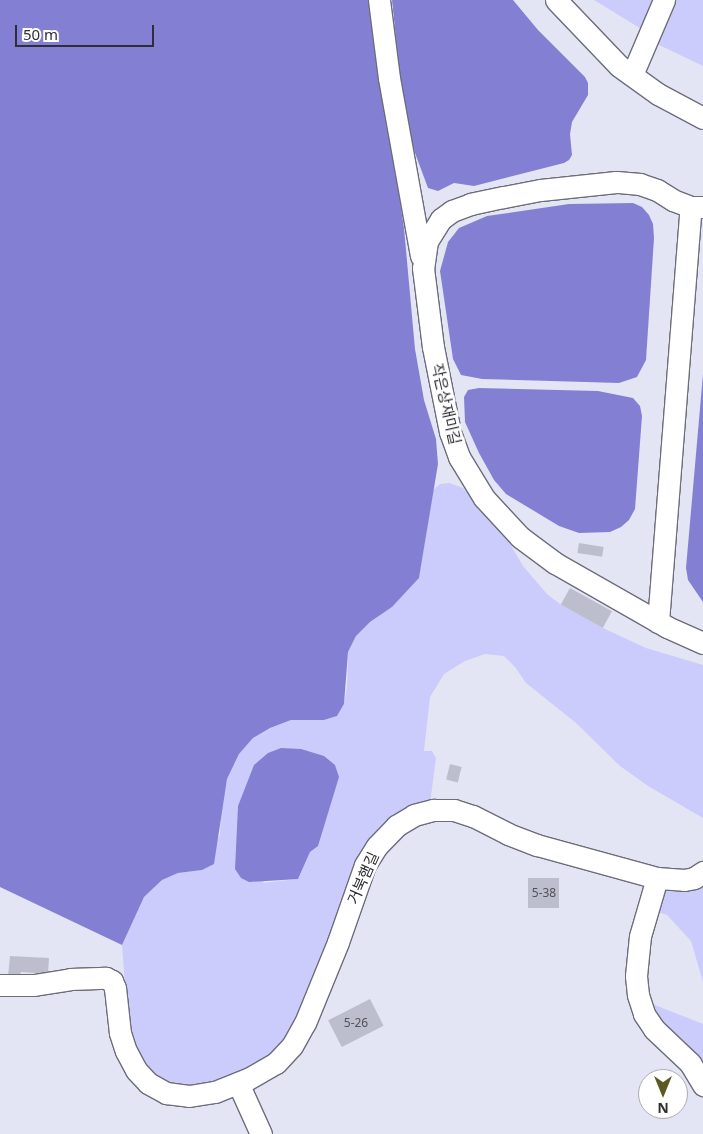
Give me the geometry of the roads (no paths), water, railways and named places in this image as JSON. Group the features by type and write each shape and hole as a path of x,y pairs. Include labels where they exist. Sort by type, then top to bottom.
{"lane":[{"name":"작은상재미길","path":"379,0 391,88 423,268 442,398 459,457 470,478 499,515 538,552 658,622 703,643"},
{"path":"556,0 582,30 632,75 658,94 703,117"},
{"path":"632,75 664,0"},
{"name":"작은상재미길","path":"423,268 427,240 432,229 446,215 472,204 540,190 616,182 640,184 657,190 673,200 697,207 658,622"},
{"name":"거북햄길","path":"0,985 34,985 70,979 106,978 112,981 115,988 120,1033 126,1051 136,1070 148,1083 166,1092 189,1096 215,1092 238,1083 276,1063 292,1046 305,1023 338,942 365,865 377,846 396,826 414,815 433,810 454,810 474,816 508,834 537,845 657,878 684,880 694,878 703,872"},
{"path":"657,878 640,936 636,976 638,995 644,1014 654,1028 690,1064 703,1085"},
{"path":"238,1083 261,1134"}]}
